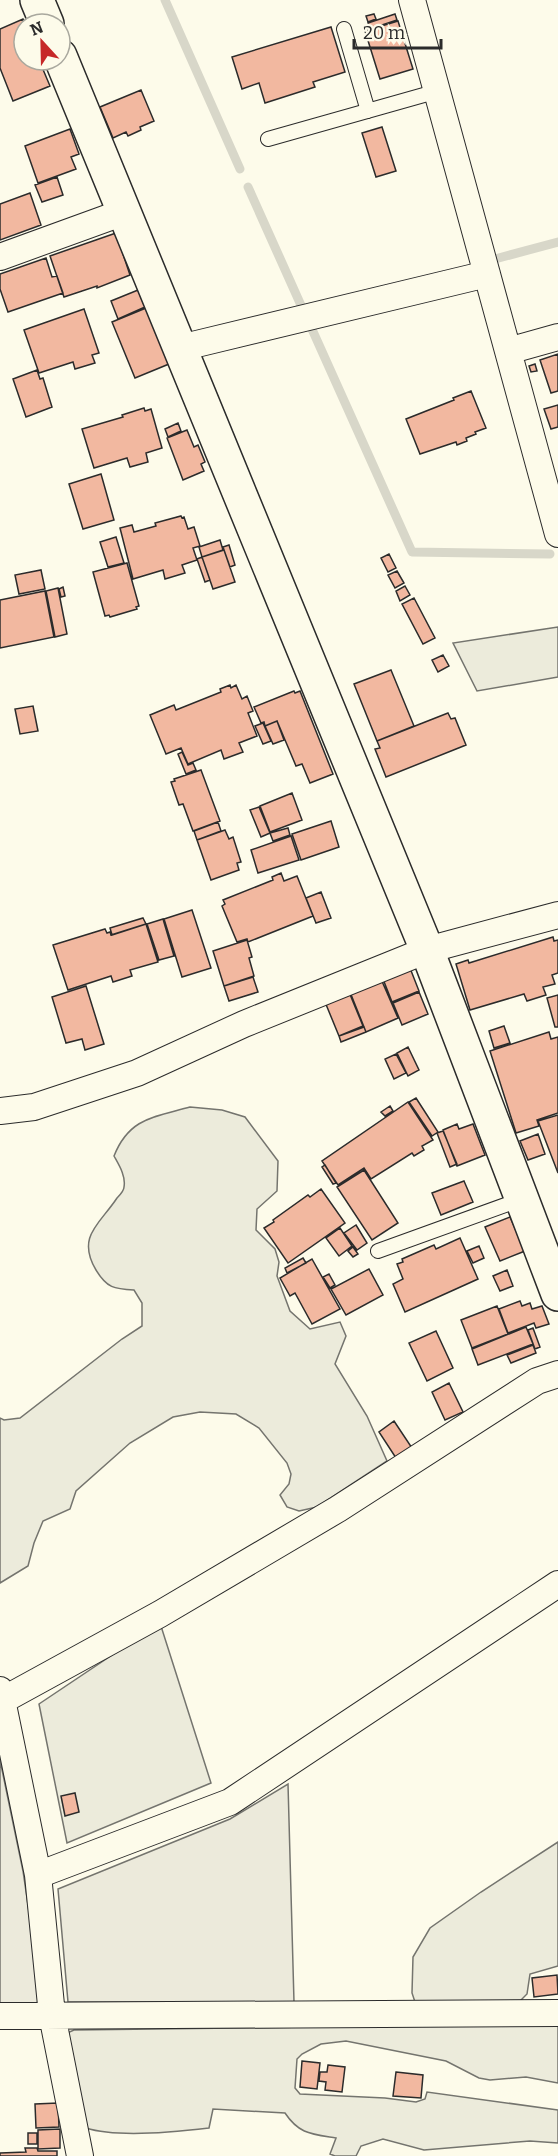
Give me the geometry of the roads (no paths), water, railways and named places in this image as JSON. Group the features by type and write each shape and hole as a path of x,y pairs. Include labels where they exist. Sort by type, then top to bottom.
{"street":[{"path":"412,0 558,534"},
{"path":"67,72 427,950 558,1294"},
{"path":"0,257 124,212"},
{"path":"180,348 487,274"},
{"path":"508,351 558,337"},
{"path":"0,1111 34,1107 137,1073 244,1024 427,950 558,915"},
{"path":"80,2156 52,2015 38,1875 2,1695 160,1614 338,1509 537,1381 558,1374"},
{"path":"38,1875 230,1802 558,1584"},
{"path":"0,2016 558,2013"}],"lane":[{"path":"344,28 368,111"},
{"path":"268,139 438,91"},
{"path":"378,1251 522,1198"}],"waterway":[{"path":"165,0 240,169"},
{"path":"248,187 304,312"},
{"path":"495,259 558,242"},
{"path":"311,327 412,552 550,554"}]}
